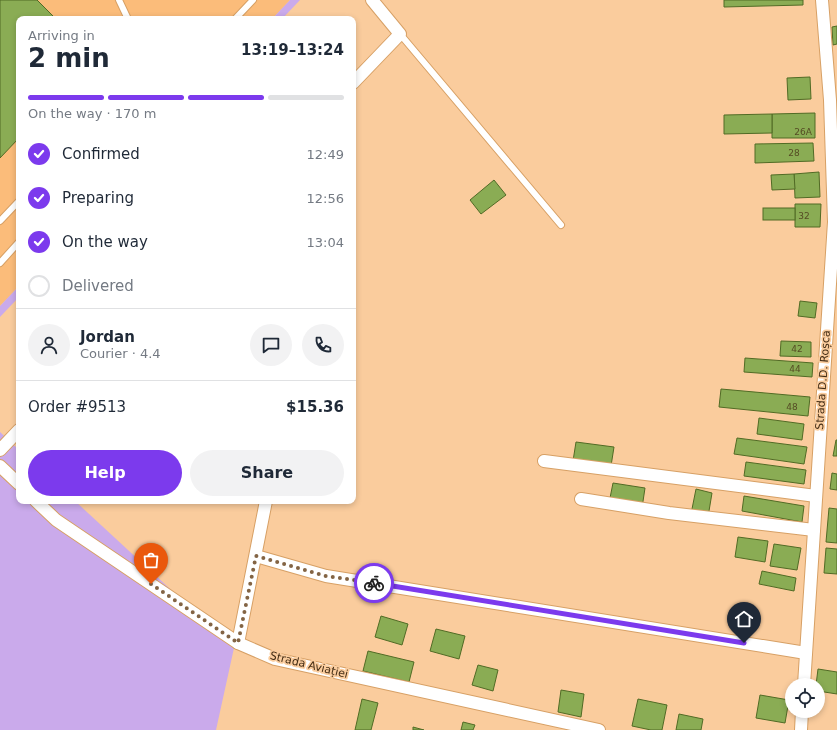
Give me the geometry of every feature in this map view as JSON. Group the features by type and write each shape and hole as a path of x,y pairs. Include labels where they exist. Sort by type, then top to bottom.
{"street":[{"path":"356,80 400,34 372,0"},
{"name":"Strada D.D. Roșca","path":"804,678 834,222 830,100 822,0"},
{"path":"0,450 16,433"},
{"path":"544,461 816,496"},
{"path":"0,466 16,481"},
{"path":"581,499 669,513 814,530"},
{"name":"Strada Aviației","path":"39,504 56,520 238,643 275,659 599,730"},
{"path":"238,643 265,504"},
{"path":"256,556 326,576 806,653"},
{"path":"801,730 802,718"}],"lane":[{"path":"119,0 127,16"},
{"path":"238,16 253,0"},
{"path":"400,34 561,225"},
{"path":"0,221 16,204"},
{"path":"0,263 16,245"}],"shaded area":[{"path":"0,0 290,0 275,16 16,16 16,289 0,306"},
{"path":"290,0 300,0 285,16 275,16"},
{"path":"16,289 16,300 0,317 0,306"},
{"path":"0,432 16,447 16,504 78,504 234,648 216,730 0,730"}],"building":[{"path":"0,0 37,0 53,16 16,16 16,141 0,158"},
{"path":"724,0 803,0 803,5 724,7"},
{"path":"837,26 837,44 833,45 832,27"},
{"path":"810,77 811,99 788,100 787,78"},
{"path":"815,113 815,138 772,138 772,114"},
{"path":"772,114 772,133 724,134 724,115"},
{"path":"813,143 814,161 755,163 755,144"},
{"path":"819,172 820,197 795,198 794,174"},
{"path":"794,174 795,189 772,190 771,175"},
{"path":"494,180 506,195 481,214 470,200"},
{"path":"795,204 821,204 820,227 795,227"},
{"path":"763,208 795,208 795,220 763,220"},
{"path":"800,301 817,303 815,318 798,316"},
{"path":"781,341 811,342 811,357 780,356"},
{"path":"745,358 813,363 812,377 744,372"},
{"path":"721,389 810,397 808,416 719,407"},
{"path":"759,418 804,424 802,440 757,434"},
{"path":"737,438 807,447 804,464 734,454"},
{"path":"836,440 837,456 833,456"},
{"path":"576,442 614,447 611,466 573,461"},
{"path":"746,462 806,470 804,484 744,476"},
{"path":"832,473 837,474 837,490 830,489"},
{"path":"613,483 645,488 642,508 609,503"},
{"path":"696,489 712,493 708,517 691,514"},
{"path":"744,496 804,506 802,522 742,511"},
{"path":"829,508 837,509 837,543 826,542"},
{"path":"738,537 768,541 765,562 735,557"},
{"path":"774,544 801,548 797,570 770,566"},
{"path":"826,548 837,549 837,574 824,573"},
{"path":"762,571 796,578 794,591 759,584"},
{"path":"381,616 408,624 402,645 375,637"},
{"path":"436,629 465,636 459,659 430,651"},
{"path":"368,651 414,662 409,682 363,671"},
{"path":"478,665 498,670 493,691 472,685"},
{"path":"818,669 837,672 837,694 825,692 825,678 817,678"},
{"path":"561,690 584,694 581,717 558,712"},
{"path":"760,695 785,699 785,723 756,718"},
{"path":"362,699 378,703 371,730 355,730"},
{"path":"638,699 667,705 662,730 651,730 632,726"},
{"path":"679,714 703,719 701,730 676,730"},
{"path":"463,722 475,725 473,730 461,730"},
{"path":"413,727 424,730 413,730"}],"way so far":[{"path":"151,584 238,643 256,556 285,563 326,576 374,583"}],"route":[{"path":"374,583 744,643"}]}
